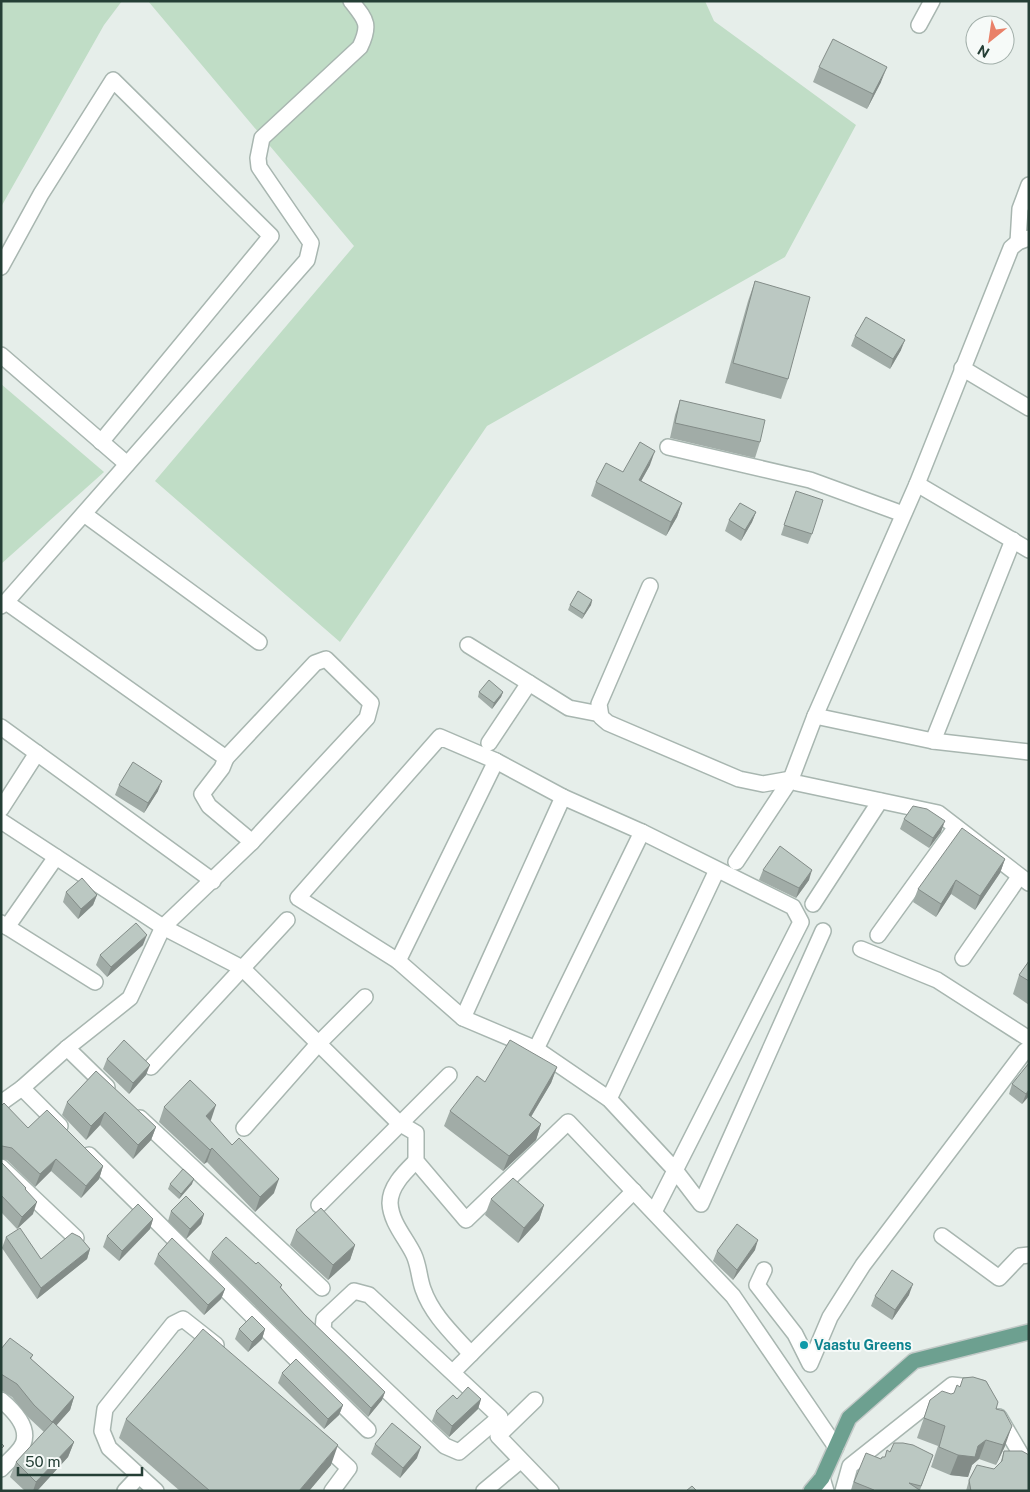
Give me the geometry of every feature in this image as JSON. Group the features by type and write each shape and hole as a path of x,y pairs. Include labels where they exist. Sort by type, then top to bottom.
{"main road":[{"path":"811,1491 824,1484 836,1447 849,1418 914,1361 1029,1332"}],"street":[{"path":"226,758 3,604 307,260 311,243 259,168 259,147 262,138 360,47 367,28 366,20 351,1"},
{"path":"919,26 932,1"},
{"path":"1,267 41,194 113,80 271,236 101,442"},
{"path":"736,862 791,780 815,716 917,484 1011,248 1023,240 1020,209 1029,185"},
{"path":"1,355 127,464"},
{"path":"962,368 1029,408"},
{"path":"668,447 810,480 904,514"},
{"path":"917,484 1029,550"},
{"path":"84,514 259,642"},
{"path":"933,741 1013,540"},
{"path":"650,586 599,704 600,714 608,723 739,779 763,784 791,780 797,783 938,812 1024,880 963,958"},
{"path":"468,645 569,708 600,714"},
{"path":"1,1103 22,1088 67,1048 130,998 163,927 252,842 367,718 371,703 326,660 314,663 226,758 222,768 202,794 209,806 252,842"},
{"path":"489,743 529,683"},
{"path":"815,716 933,741 1029,752"},
{"path":"1,727 213,881"},
{"path":"654,1212 675,1170 801,922 793,907 642,832 563,797 496,762 440,737 298,898 398,961 462,1018 536,1049 609,1099 675,1170 701,1204 823,931"},
{"path":"1,809 37,753"},
{"path":"398,961 496,762"},
{"path":"462,1018 563,797"},
{"path":"813,904 880,800"},
{"path":"1,821 163,927 242,968 399,1123 416,1134 416,1161 466,1220 568,1122 733,1296 836,1447"},
{"path":"878,935 956,826"},
{"path":"536,1049 642,832"},
{"path":"56,857 4,925 95,982"},
{"path":"609,1099 717,870"},
{"path":"151,1067 287,920"},
{"path":"764,1270 757,1284 795,1334 810,1364 830,1317 863,1265 1027,1045 937,980 861,949"},
{"path":"244,1128 318,1044 365,997"},
{"path":"67,1048 322,1288"},
{"path":"319,1206 399,1123 449,1075"},
{"path":"22,1088 368,1430"},
{"path":"416,1161 402,1176 394,1189 390,1201 393,1217 414,1257 424,1291 442,1324 471,1354"},
{"path":"1,1167 76,1238"},
{"path":"453,1372 634,1191"},
{"path":"942,1236 999,1278 1020,1256 1029,1255"},
{"path":"354,1291 369,1296 453,1372 500,1417 459,1452 445,1446 323,1330 324,1319 354,1291"},
{"path":"156,1491 109,1448 102,1431 105,1409 173,1324 183,1319 228,1356"},
{"path":"786,1374 804,1352"},
{"path":"843,1491 850,1466 952,1385 982,1388 1029,1468"},
{"path":"1,1400 16,1412 24,1430 23,1444 1,1469"},
{"path":"536,1400 498,1436 520,1461 551,1491"},
{"path":"314,1435 349,1468 332,1491"},
{"path":"484,1491 520,1461"},
{"path":"125,1491 139,1476"}],"green space":[{"path":"1,1 122,1 104,25 1,207"},
{"path":"148,1 705,1 714,21 856,125 785,257 487,426 340,642 155,481 354,246"},
{"path":"1,384 104,472 1,564"}],"building":[{"path":"833,39 887,67 873,94 819,67"},
{"path":"755,281 810,297 788,379 733,363"},
{"path":"866,317 905,340 893,359 855,336"},
{"path":"680,400 765,420 760,442 675,423"},
{"path":"640,442 655,451 639,480 682,503 671,522 596,482 606,463 623,472"},
{"path":"796,491 823,500 812,534 784,525"},
{"path":"740,503 756,512 745,530 729,520"},
{"path":"578,591 592,600 584,614 570,605"},
{"path":"489,680 503,692 494,703 479,692"},
{"path":"133,762 162,781 148,803 119,785"},
{"path":"913,806 927,809 945,821 933,838 904,819"},
{"path":"962,828 1005,859 980,896 956,880 941,904 918,889"},
{"path":"780,846 812,870 799,888 763,870"},
{"path":"82,878 97,895 81,909 66,892"},
{"path":"136,923 147,935 111,967 100,955"},
{"path":"1029,961 1029,981 1019,975"},
{"path":"124,1040 150,1065 133,1083 107,1059"},
{"path":"510,1040 557,1067 529,1115 541,1124 509,1156 450,1111 477,1076 485,1082"},
{"path":"1029,1063 1029,1090 1026,1094 1012,1084"},
{"path":"96,1071 156,1127 138,1145 105,1112 91,1126 67,1102"},
{"path":"190,1080 216,1105 206,1116 232,1145 239,1138 279,1179 260,1197 212,1148 210,1150 164,1107"},
{"path":"4,1103 28,1128 47,1110 103,1166 86,1186 56,1159 40,1174 12,1148 1,1147 1,1106"},
{"path":"1,1162 37,1202 22,1217 1,1195"},
{"path":"183,1169 194,1179 181,1194 170,1184"},
{"path":"513,1178 544,1205 524,1228 491,1199"},
{"path":"186,1196 204,1214 190,1229 171,1211"},
{"path":"138,1204 153,1219 122,1251 107,1236"},
{"path":"321,1208 355,1245 333,1265 296,1230"},
{"path":"737,1224 758,1240 737,1270 717,1251"},
{"path":"20,1228 41,1259 72,1233 80,1237 90,1249 41,1288 6,1237"},
{"path":"226,1237 256,1264 258,1262 282,1285 280,1287 304,1314 385,1392 371,1408 212,1252"},
{"path":"172,1238 225,1289 208,1305 158,1254"},
{"path":"892,1270 913,1284 895,1310 875,1296"},
{"path":"252,1316 265,1329 252,1342 239,1329"},
{"path":"203,1329 338,1445 299,1491 210,1491 126,1419"},
{"path":"10,1338 33,1355 30,1358 74,1397 52,1422 34,1405 17,1384 1,1374 1,1349"},
{"path":"296,1359 343,1405 328,1419 282,1373"},
{"path":"973,1377 986,1381 998,1402 996,1409 1004,1411 1012,1426 1003,1445 986,1440 978,1446 975,1457 958,1455 939,1447 945,1426 924,1418 930,1400 942,1391 954,1393 957,1385 960,1387 963,1378"},
{"path":"468,1387 481,1399 452,1426 436,1411 453,1395 457,1399"},
{"path":"53,1422 74,1442 36,1482 16,1462"},
{"path":"392,1423 421,1447 403,1468 375,1444"},
{"path":"894,1443 913,1445 933,1455 921,1486 909,1483 921,1491 874,1491 854,1482 866,1453 881,1459 885,1457 887,1450 890,1452"},
{"path":"1004,1451 1022,1451 1029,1455 1029,1491 971,1491 969,1480 977,1465 994,1469 1002,1461"},
{"path":"692,1486 697,1491 686,1491"}],"place":[{"name":"Vaastu Greens","path":"804,1345"}]}
